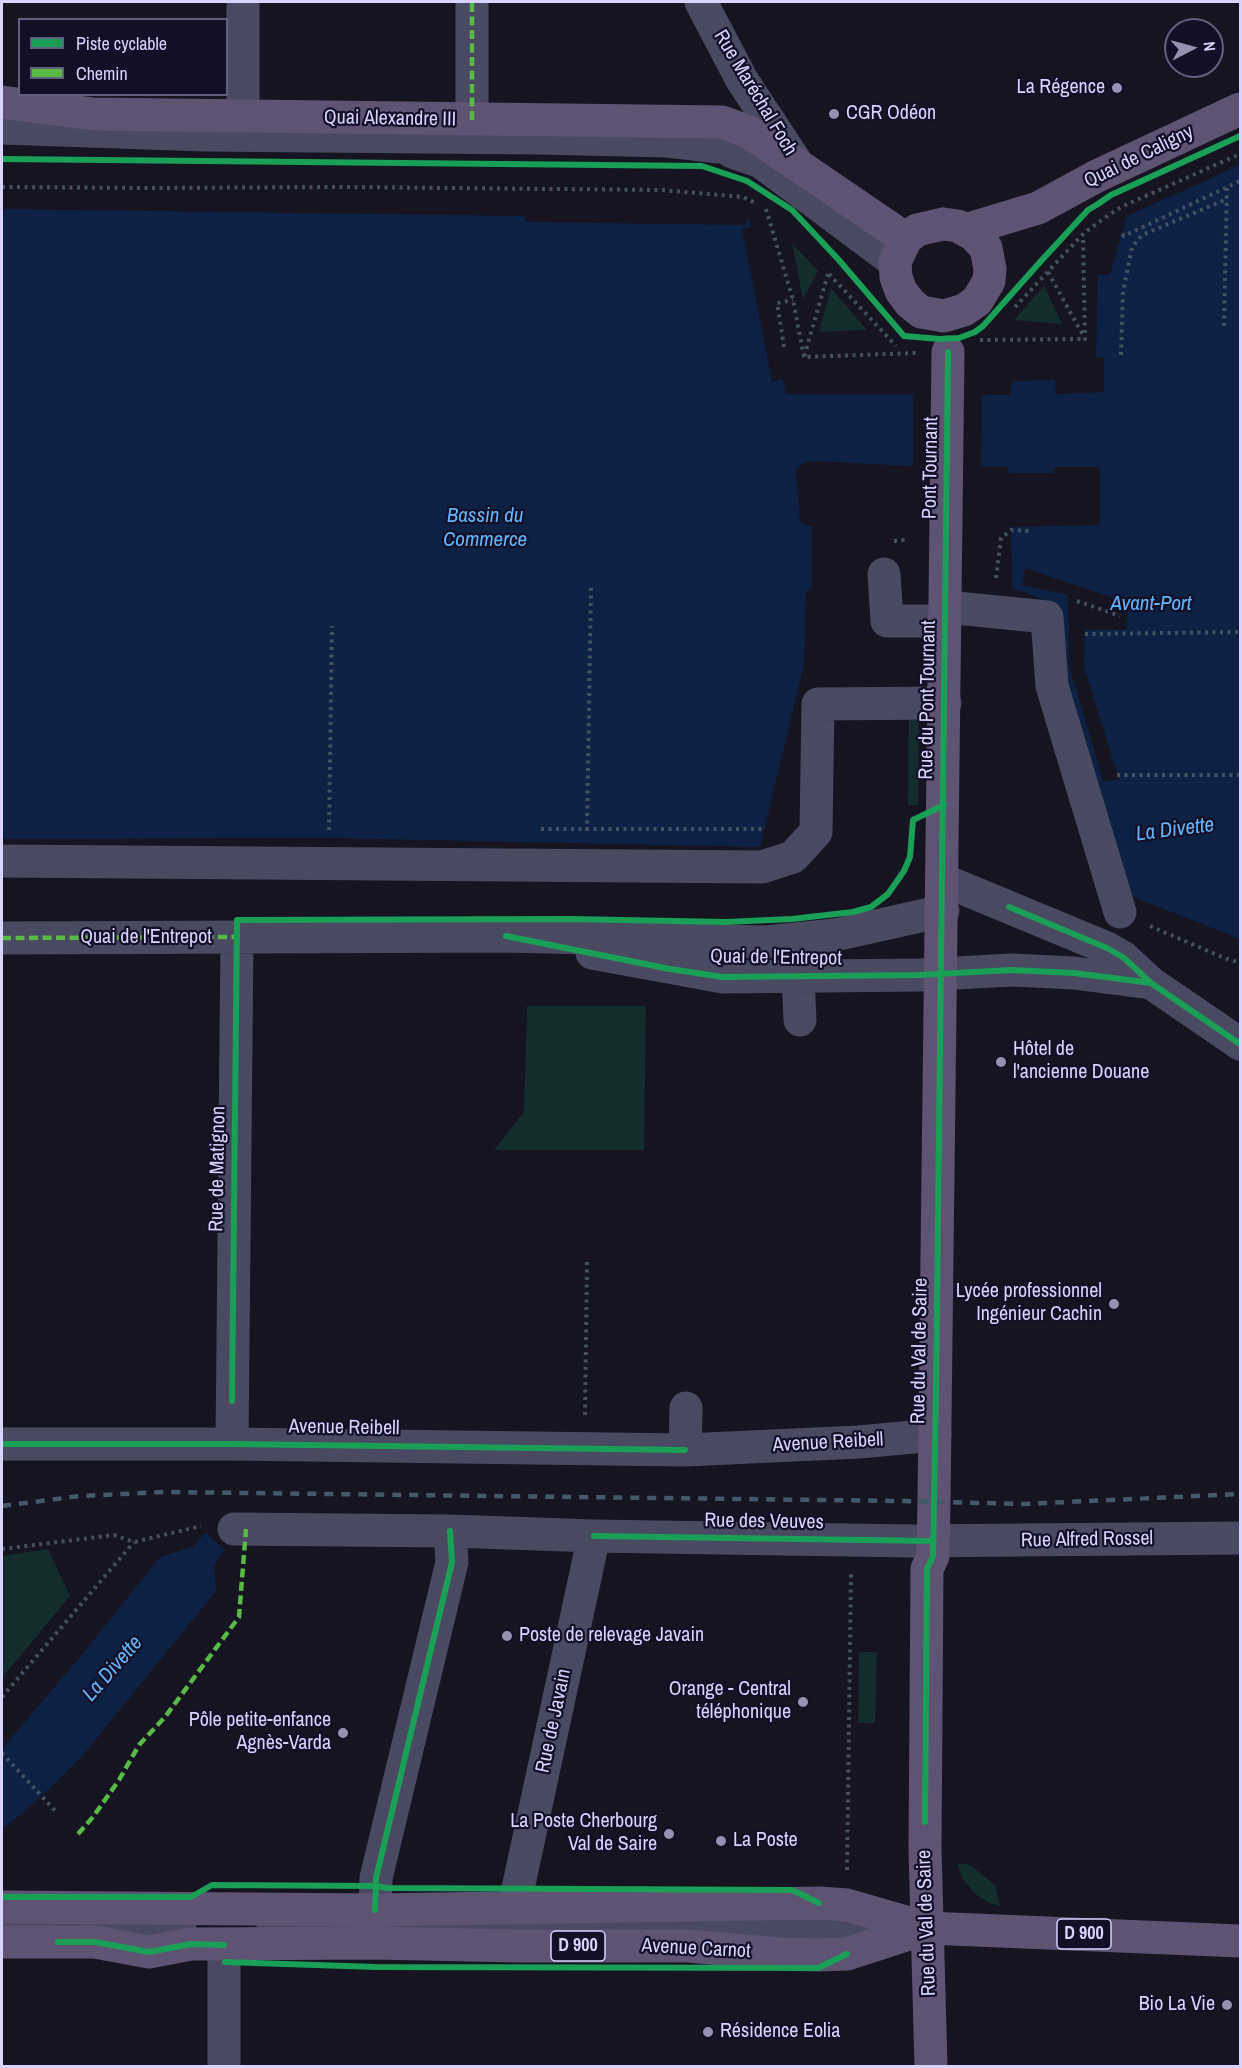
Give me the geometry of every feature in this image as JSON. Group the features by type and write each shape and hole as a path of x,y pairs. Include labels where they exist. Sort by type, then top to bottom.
{"main road":[{"name":"Quai Alexandre III","path":"2,102 93,114 722,122 749,132 785,156"},
{"name":"Quai de Caligny","path":"1038,208 1097,176 1240,109"},
{"name":"Rue Maréchal Foch","path":"785,156 900,250"},
{"path":"965,230 1038,208"},
{"path":"988,257 1038,208"},
{"path":"936,225 957,225 965,230 986,248 989,281 977,302 964,310 944,316 921,312 901,291 896,277 900,250 917,231 936,225"},
{"path":"948,356 959,338 964,310"},
{"path":"930,314 948,356"},
{"name":"Pont Tournant","path":"946,557 948,356"},
{"name":"Rue du Pont Tournant","path":"943,896 946,557"},
{"name":"Rue du Val de Saire","path":"931,2067 925,1839 927,1569 933,1556 943,896"},
{"name":"D 900","path":"2,1907 375,1910 514,1906 819,1903 848,1905 927,1928 1240,1941"},
{"name":"Avenue Carnot","path":"2,1942 95,1942 149,1952 191,1944 375,1943 688,1946 818,1955 847,1954 927,1928"}],"street":[{"path":"243,2 243,117"},
{"path":"472,2 472,120"},
{"name":"Rue Maréchal Foch","path":"701,2 785,156"},
{"name":"Quai Alexandre III","path":"2,128 205,135 667,141 785,156"},
{"name":"Quai Alexandre III","path":"719,147 761,162 900,250"},
{"path":"884,574 887,621 946,614 1047,616 1052,686 1120,912"},
{"path":"2,861 762,867 793,857 816,832 818,704 945,704"},
{"path":"943,896 1107,948 1124,958 1151,983 1240,1044"},
{"name":"Quai de l'Entrepot","path":"2,938 506,936 766,942 835,935 943,896"},
{"name":"Quai de l'Entrepot","path":"506,936 670,969 723,977 798,978 1012,970 1074,973 1151,983"},
{"name":"Rue de Matignon","path":"232,1444 237,938"},
{"path":"798,978 800,1020"},
{"path":"685,1450 686,1408"},
{"name":"Avenue Reibell","path":"2,1444 232,1444 685,1450 859,1442 935,1435"},
{"name":"Rue des Veuves","path":"234,1529 933,1541"},
{"path":"375,1910 376,1878 452,1562 450,1531"},
{"name":"Rue de Javain","path":"514,1906 594,1536"},
{"name":"Rue Alfred Rossel","path":"933,1541 1240,1538"},
{"path":"2,1924 809,1930 927,1928"},
{"path":"224,2067 225,1945"}],"path":[{"path":"1008,315 1083,234 1121,207 1240,154"},
{"path":"1122,234 1124,236 1240,181"},
{"path":"2,187 662,190 743,197 766,208 793,300 804,357"},
{"path":"1224,326 1227,187"},
{"path":"1121,355 1122,292 1132,247 1142,235 1227,199"},
{"path":"1083,234 1084,339"},
{"path":"1048,272 1084,339"},
{"path":"804,357 828,274 896,346"},
{"path":"784,347 777,303 793,300"},
{"path":"804,357 948,356 1084,339"},
{"path":"995,581 1001,538 1011,530 1030,531 1031,533"},
{"path":"587,836 591,586"},
{"path":"329,838 332,626"},
{"path":"1085,634 1240,632"},
{"path":"1117,775 1240,775"},
{"path":"1120,912 1240,963"},
{"path":"585,1449 587,1262"},
{"path":"2,1549 114,1535 134,1542 203,1525 234,1529"},
{"path":"847,1870 852,1540"},
{"path":"2,1697 134,1542"},
{"path":"2,1753 58,1814"}],"green space":[{"path":"792,243 818,271 803,299"},
{"path":"1044,286 1062,324 1014,320"},
{"path":"831,288 867,330 819,332"},
{"path":"909,708 919,708 918,805 908,805"},
{"path":"527,1006 646,1006 644,1150 494,1150 524,1112"},
{"path":"48,1549 70,1596 2,1678 2,1556"},
{"path":"859,1652 877,1652 875,1723 858,1723"},
{"path":"957,1863 970,1865 995,1885 1000,1906 989,1903 974,1893 963,1879"}],"water":[{"name":"Bassin du Commerce","path":"1240,165 1240,939 1126,894 1061,671 1063,642 1061,606 1012,589 1011,527 1100,525 1100,467 1055,467 1054,473 1009,473 1008,467 910,466 816,461 804,463 796,470 800,521 806,526 812,526 812,589 807,590 806,593 804,665 760,847 329,838 2,839 2,209 749,219 786,394 1010,395 1012,381 1055,380 1056,394 1104,392 1104,357 1096,357 1098,275 1110,275 1127,216"},
{"name":"La Divette","path":"205,1533 225,1550 214,1564 216,1591 84,1754 47,1791 2,1829 2,1749 160,1557 193,1547"}],"pier":[{"path":"526,213 747,216 746,225 525,222"},
{"path":"753,226 784,379 772,382 742,229"},
{"path":"982,392 981,470 913,469 913,393"},
{"path":"1025,568 1128,603 1127,629 1085,630 1084,666 1119,780 1103,781 1069,665 1068,595 1023,585"}],"railway":[{"path":"2,1506 80,1496 164,1492 1024,1504 1240,1494"}],"marked path":[{"path":"472,2 472,120"},
{"path":"2,938 237,937"},
{"path":"78,1834 119,1780 139,1745 165,1717 239,1617 246,1529"}],"cycle path":[{"path":"2,159 702,166 747,181 792,210 838,259 904,336 940,339 959,338 983,326 1088,210 1111,195 1240,136"},
{"path":"925,1822 927,1569 933,1556 936,1391 948,352"},
{"path":"232,1401 237,920 570,919 726,922 792,919 853,912 871,907 888,894 904,871 910,857 913,820 944,805"},
{"path":"1009,907 1107,948 1124,958 1151,983 1240,1044"},
{"path":"506,936 670,969 723,977 919,975 1012,970 1074,973 1151,983"},
{"path":"2,1444 232,1444 685,1450"},
{"path":"375,1910 376,1878 452,1562 450,1531"},
{"path":"594,1536 933,1541"},
{"path":"2,1897 191,1897 212,1885 376,1886 388,1888 792,1890 819,1903"},
{"path":"58,1942 95,1942 149,1952 191,1944 224,1945"},
{"path":"225,1962 376,1967 818,1968 847,1954"}],"place":[{"name":"La Régence","path":"1117,88"},
{"name":"CGR Odéon","path":"834,114"},
{"name":"Hôtel de l'ancienne Douane","path":"1001,1062"},
{"name":"Lycée professionnel Ingénieur Cachin","path":"1114,1304"},
{"name":"Poste de relevage Javain","path":"507,1636"},
{"name":"Orange - Central téléphonique","path":"803,1702"},
{"name":"Pôle petite-enfance Agnès-Varda","path":"343,1733"},
{"name":"La Poste Cherbourg Val de Saire","path":"669,1834"},
{"name":"La Poste","path":"721,1841"},
{"name":"Bio La Vie","path":"1227,2005"},
{"name":"Résidence Eolia","path":"708,2032"}],"water label":[{"name":"Avant-Port","path":"1151,604"}]}
